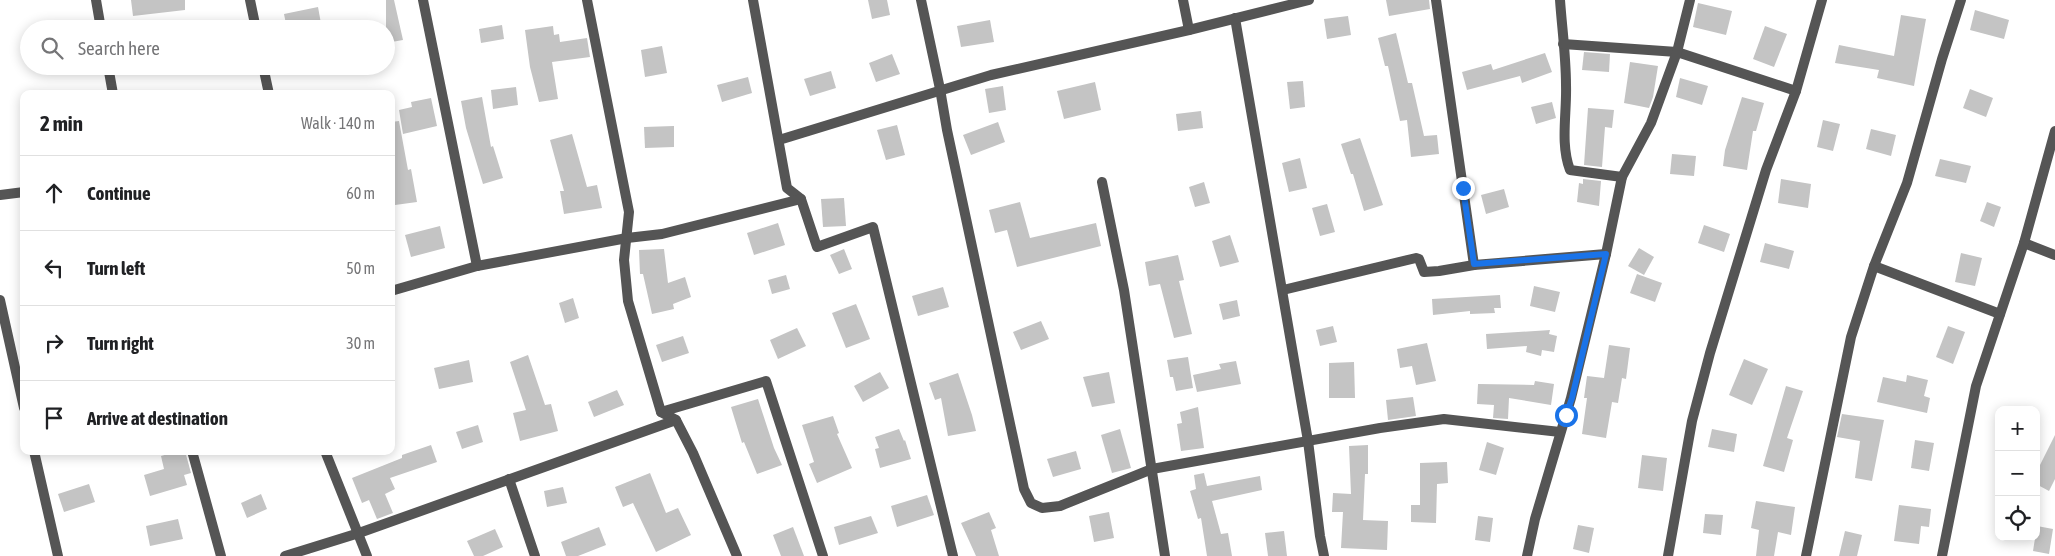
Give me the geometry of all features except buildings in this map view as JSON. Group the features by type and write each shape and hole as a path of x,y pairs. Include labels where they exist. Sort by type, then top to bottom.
{"street":[{"path":"96,0 100,20"},
{"path":"250,0 254,20"},
{"path":"423,0 477,266"},
{"path":"587,0 630,212 624,260 628,301 661,412 676,420 693,453 737,556"},
{"path":"753,0 780,140 787,188 801,198 817,247 873,227 952,556"},
{"path":"921,0 1022,479 1031,503 1042,508 1060,506 1152,469 1444,419 1560,432"},
{"path":"1183,0 1189,30"},
{"path":"780,140 940,89 991,75 1189,30 1309,0"},
{"path":"1436,0 1474,264"},
{"path":"1560,0 1566,85 1566,151 1570,170 1622,177"},
{"path":"1527,556 1534,519 1572,398 1622,177 1651,124 1677,52 1690,0"},
{"path":"1668,556 1692,421 1710,353 1766,170 1796,91 1822,0"},
{"path":"1806,556 1851,337 1874,266 1907,183 1942,59 1961,0"},
{"path":"1235,18 1308,441 1324,556"},
{"path":"1563,44 1677,52 1796,91"},
{"path":"110,75 112,90"},
{"path":"265,75 268,90"},
{"path":"1942,556 1976,386 2024,243 2055,131"},
{"path":"1102,182 1124,290 1165,556"},
{"path":"0,195 20,192"},
{"path":"395,289 477,266 627,238 662,234 801,198"},
{"path":"2024,243 2055,255"},
{"path":"1283,290 1416,258 1419,259 1424,272 1474,264 1606,254"},
{"path":"1874,266 2000,314"},
{"path":"0,300 20,383"},
{"path":"661,412 766,380 823,556"},
{"path":"285,556 359,533 676,420"},
{"path":"35,455 58,556"},
{"path":"193,455 221,556"},
{"path":"327,455 367,556"},
{"path":"509,479 535,556"}],"route":[{"path":"1463,188 1474,264 1606,254 1572,398 1566,415"}]}
